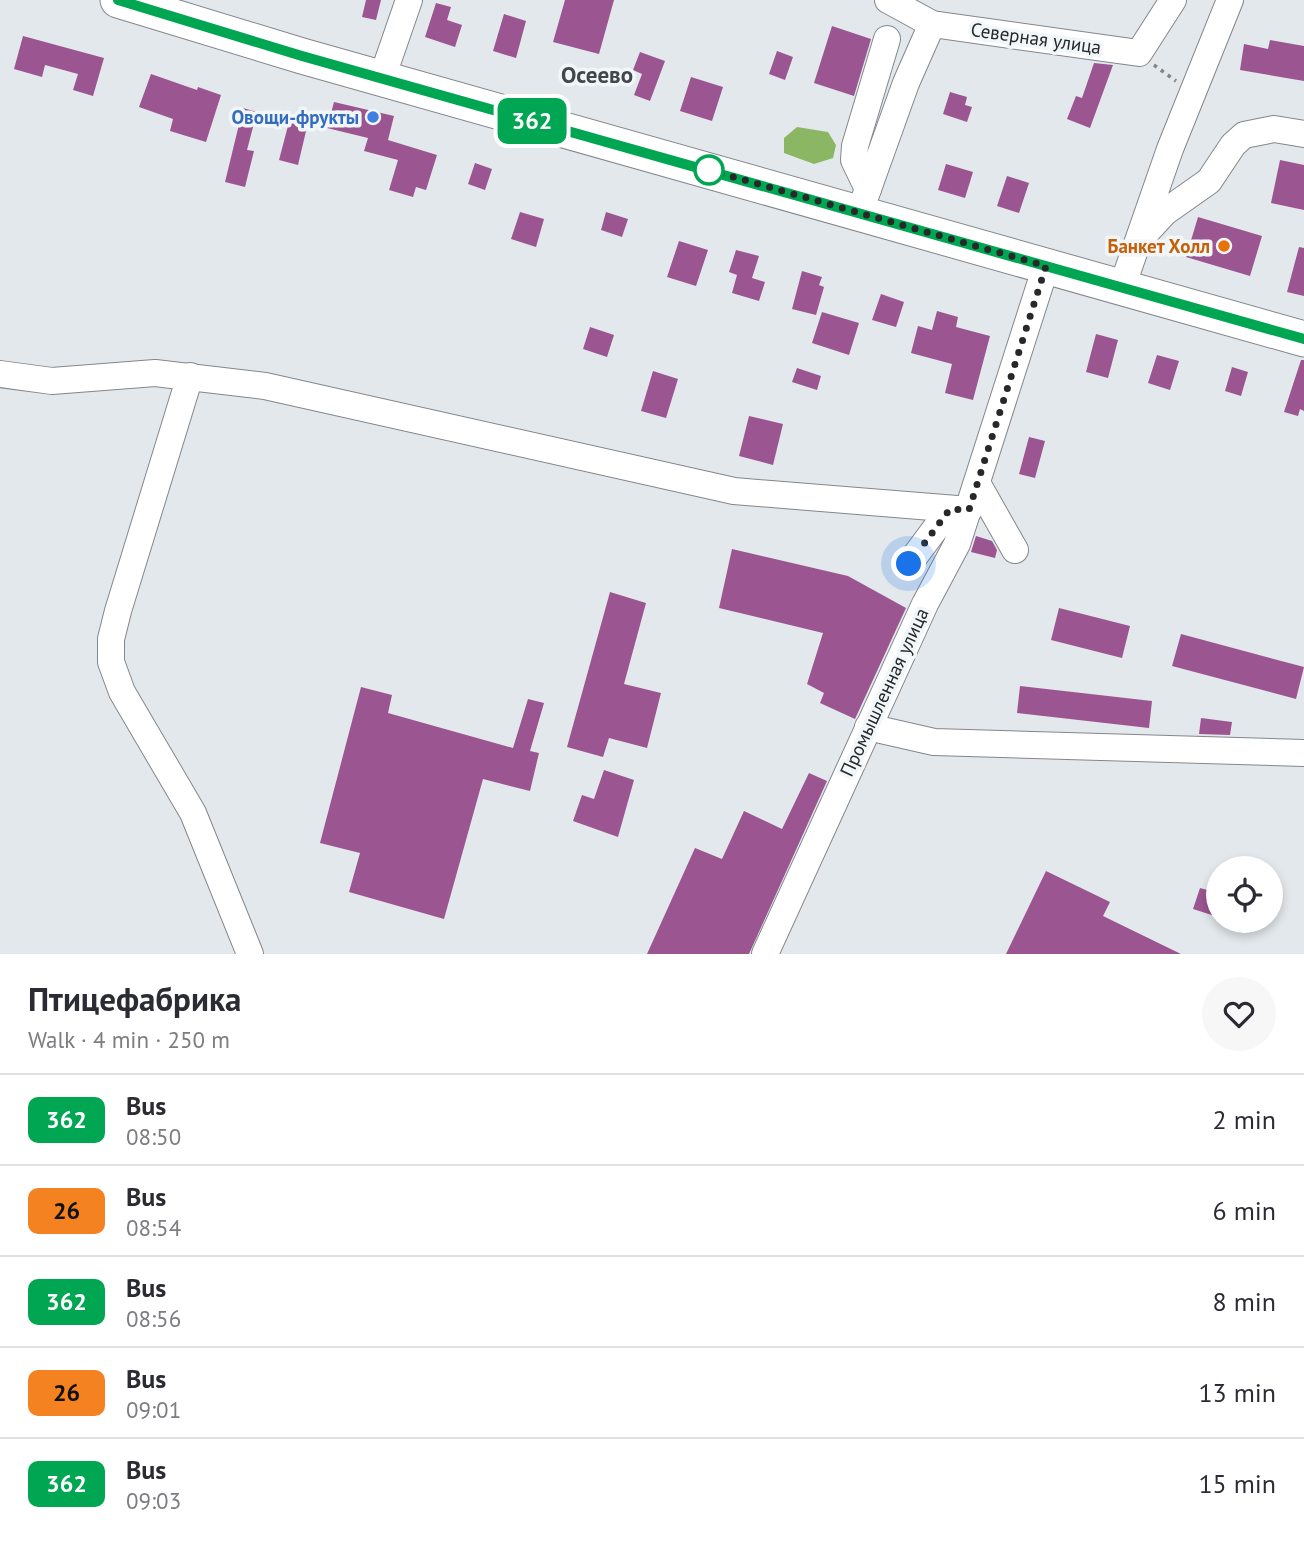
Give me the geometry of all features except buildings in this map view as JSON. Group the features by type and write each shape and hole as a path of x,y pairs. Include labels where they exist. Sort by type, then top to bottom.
{"main road":[{"path":"118,0 383,78 864,201 1046,266 1304,339"}],"street":[{"path":"383,78 409,0"},
{"name":"Северная улица","path":"888,0 932,24 1139,53"},
{"path":"1139,53 1173,0"},
{"path":"1122,287 1134,245 1192,90 1230,0"},
{"path":"864,201 906,83 932,24"},
{"path":"864,201 854,160 855,146 887,39"},
{"path":"1134,245 1165,212 1209,181 1233,145 1244,135 1274,129 1304,134"},
{"name":"Промышленная улица","path":"765,954 925,604 957,544 960,509 978,484 1046,266"},
{"path":"0,374 52,381 131,374 190,376 265,386 654,480 734,491 960,509"},
{"path":"190,376 118,611 111,639 111,662 122,692 193,813 250,954"},
{"path":"978,484 1015,550"},
{"path":"909,564 960,509"},
{"path":"868,727 934,742 1304,753"}],"path":[{"path":"1139,53 1165,74 1192,90"}],"green space":[{"path":"797,127 828,132 836,145 833,158 814,164 784,153 784,138"}],"bus line":[{"name":"362","path":"118,0 302,56 1304,339"}],"place":[{"name":"Овощи-фрукты","path":"373,117"},
{"name":"Банкет Холл","path":"1224,246"}],"district":[{"name":"Осеево","path":"597,74"}],"route":[{"path":"709,170 1046,266 969,510 950,509 909,564"}]}
